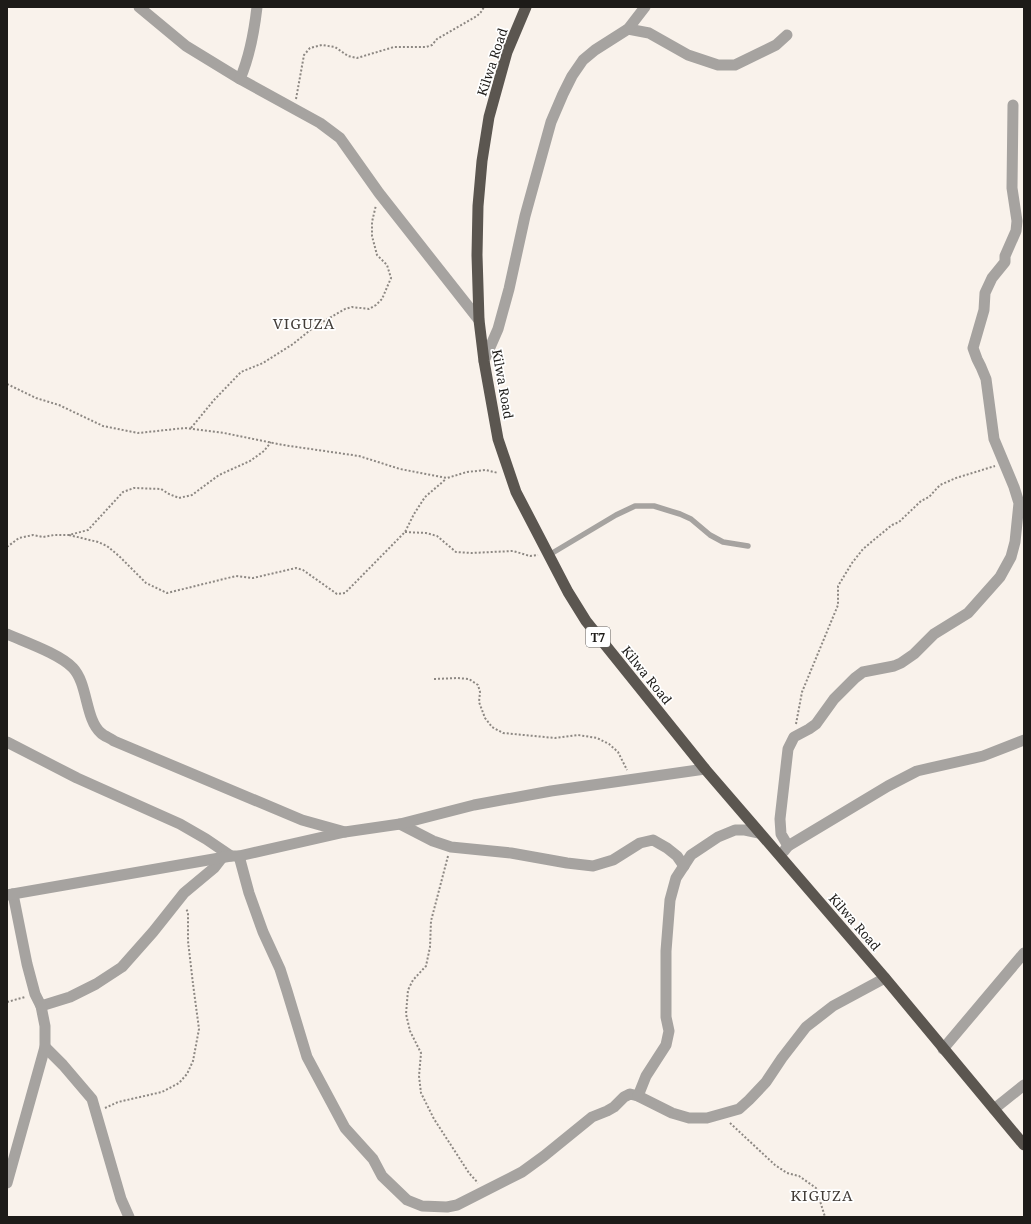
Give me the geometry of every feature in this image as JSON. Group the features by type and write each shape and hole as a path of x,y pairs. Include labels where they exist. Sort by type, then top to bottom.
{"highway":[{"name":"Kilwa Road","path":"526,7 507,52 489,117 482,161 478,206 477,255 479,320 484,361 498,439 516,492 568,592 586,621 705,769 885,978 1024,1145"}],"street":[{"path":"139,7 186,46 240,79 320,123 340,138 379,194 479,320"},
{"path":"240,79 248,63 253,38 256,7"},
{"path":"484,361 498,329 510,290 525,216 554,115 572,76 583,60 595,50 628,29 645,7"},
{"path":"628,29 649,33 688,55 718,65 736,65 776,45 787,35"},
{"path":"788,846 781,834 780,819 788,749 794,737 816,724 834,699 863,672 894,666 914,654 934,634 968,613 1000,577 1011,557 1015,542 1019,503 994,439 986,379 976,359 973,348 984,310 985,293 992,278 1005,262 1005,256 1016,231 1017,221 1012,188 1013,105"},
{"path":"7,634 54,655 67,662 74,669 83,688 90,714 96,726 101,733 114,741 302,820 345,832"},
{"path":"779,856 788,846 917,770 983,756 1024,740"},
{"path":"7,742 77,778 180,824 206,839 230,857 249,893 263,932 280,969 307,1057 345,1128 373,1159 382,1176 407,1200 422,1206 447,1207 457,1205 522,1172 592,1117 607,1112 624,1097 630,1094 638,1096 672,1113 689,1118 707,1118 739,1109 766,1082 806,1027 832,1006 885,978"},
{"path":"7,1183 45,1047 45,1026 41,1006 35,994 10,894 230,857 345,832 400,824 481,804 551,791 705,769"},
{"path":"400,824 433,841 451,847 511,853 593,866 613,860 640,843 653,840 677,856 684,866"},
{"path":"638,1096 646,1076 666,1044 669,1031 666,1017 666,951 670,900 676,878 691,855 718,837 735,830 745,830 759,833"},
{"path":"41,1006 70,997 96,984 122,967 153,932 184,893 230,857"},
{"path":"943,1049 1024,953"},
{"path":"45,1047 72,1075 92,1099 121,1199 129,1217"},
{"path":"994,1109 1024,1085"}],"lane":[{"path":"549,555 616,515 635,506 654,506 680,514 691,519 710,535 723,542 748,546"}],"path":[{"path":"294,110 304,55 310,48 322,45 335,47 348,56 357,58 394,47 426,47 432,45 437,39 477,16 484,7"},
{"path":"191,428 214,400 241,372 263,363 293,344 314,327 334,314 352,306 369,309 382,299 391,278 387,265 377,254 372,236 372,222 379,194"},
{"path":"7,384 36,398 59,405 103,426 138,433 191,428 283,445 359,456 400,469 447,478"},
{"path":"69,536 88,530 123,492 134,488 145,488 161,489 179,498 192,495 218,475 250,461 264,450 271,442"},
{"path":"794,737 802,692 838,605 838,586 852,563 863,550 881,534 892,525 899,522 921,501 929,497 940,485 956,478 1004,464"},
{"path":"7,547 19,538 33,535 43,537 54,535 69,536 98,542 119,556 146,584 167,593 236,576 253,578 296,568 303,570 337,594 345,593 404,532 425,497 447,478 467,472 486,470 511,476"},
{"path":"404,532 426,533 437,536 456,552 471,553 512,550 530,556 549,555"},
{"path":"434,679 469,679 478,685 480,692 479,702 485,718 492,727 503,733 555,738 578,735 597,738 609,744 618,752 623,760 631,780"},
{"path":"451,847 431,921 430,948 426,966 413,980 408,990 406,1014 410,1032 421,1053 419,1076 422,1093 434,1119 469,1173 485,1191"},
{"path":"95,1113 118,1102 162,1092 179,1083 187,1074 193,1061 199,1029 195,1008 188,941 188,913 184,893"},
{"path":"7,1002 35,994"},
{"path":"720,1115 735,1127 775,1165 787,1173 799,1176 816,1188 825,1217"}],"district":[{"name":"VIGUZA","path":"304,323"},
{"name":"KIGUZA","path":"822,1195"}]}
